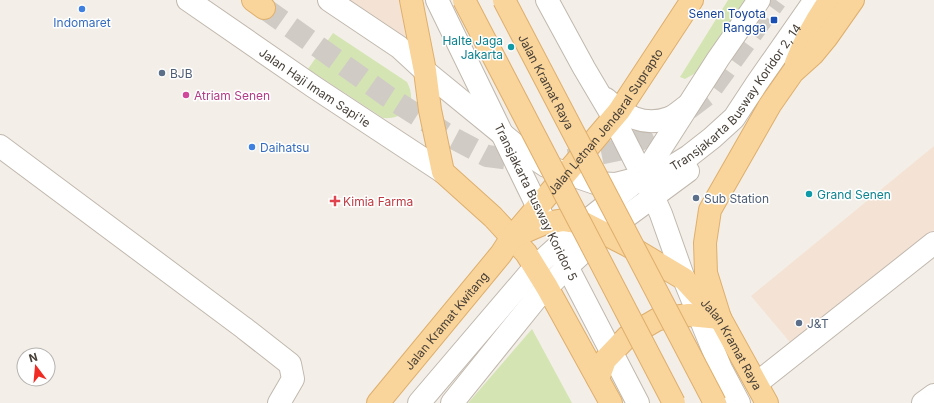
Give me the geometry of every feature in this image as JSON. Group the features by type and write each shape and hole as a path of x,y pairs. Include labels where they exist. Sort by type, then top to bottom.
{"main road":[{"path":"411,0 425,70 430,110 443,172"},
{"path":"464,0 674,403"},
{"name":"Jalan Kramat Raya","path":"504,0 715,403"},
{"name":"Jalan Letnan Jenderal Suprapto","path":"512,237 542,215 567,173 616,114 692,0"},
{"path":"793,72 803,46 815,22 830,0"},
{"path":"598,379 605,360 627,336 658,319 689,315 709,317 705,243 710,210 770,105 793,72 818,48 853,0"},
{"name":"Jalan Haji Imam Sapi'ie","path":"443,172 494,217 512,237"},
{"name":"Jalan Kramat Raya","path":"542,215 584,223 654,260 684,279 709,317 757,383 767,403"},
{"path":"512,237 535,267 547,287 611,403"},
{"name":"Jalan Kramat Kwitang","path":"378,403 501,254 512,237"}],"street":[{"name":"Jalan Haji Imam Sapi'ie","path":"188,0 314,87 443,172"},
{"path":"315,0 353,26 425,70"},
{"path":"328,0 399,47 425,70"},
{"name":"Transjakarta Busway Koridor 5","path":"437,0 567,267 638,403"},
{"path":"547,0 584,68 602,96 616,114 661,214 684,279"},
{"name":"Transjakarta Busway Koridor 2, 14","path":"419,403 535,267 584,223 643,176 759,0"},
{"name":"Transjakarta Busway Koridor 2, 14","path":"425,70 523,151 546,166 595,183 616,184 663,172 690,156 734,118 815,0"},
{"path":"452,403 547,287 567,267 604,233 652,196 709,156 723,140 734,118 793,72"},
{"path":"616,114 651,122 670,118 690,104"},
{"path":"0,146 250,332 290,364 293,379 279,403"},
{"path":"757,383 934,243"},
{"path":"709,317 721,369 739,403"},
{"path":"924,403 934,395"}],"shaded area":[{"path":"331,0 411,0 425,71"},
{"path":"934,146 934,230 793,346 751,296"}],"green space":[{"path":"728,0 750,0 701,70 685,79 680,77"},
{"path":"333,33 407,82 411,97 408,109 404,113 391,118 383,118 308,69"},
{"path":"532,329 572,403 468,403"}],"tunnel":[{"path":"569,160 618,150 659,131 707,95 776,0"},
{"path":"264,8 387,96 453,138 487,156 531,162"}],"place":[{"name":"Indomaret","path":"82,9"},
{"name":"Senen Toyota Rangga","path":"774,20"},
{"name":"Halte Jaga Jakarta","path":"511,47"},
{"name":"BJB","path":"162,73"},
{"name":"Atriam Senen","path":"186,95"},
{"name":"Daihatsu","path":"252,147"},
{"name":"Grand Senen","path":"809,194"},
{"name":"Sub Station","path":"696,198"},
{"name":"Kimia Farma","path":"335,201"},
{"name":"J&T","path":"799,323"}]}
